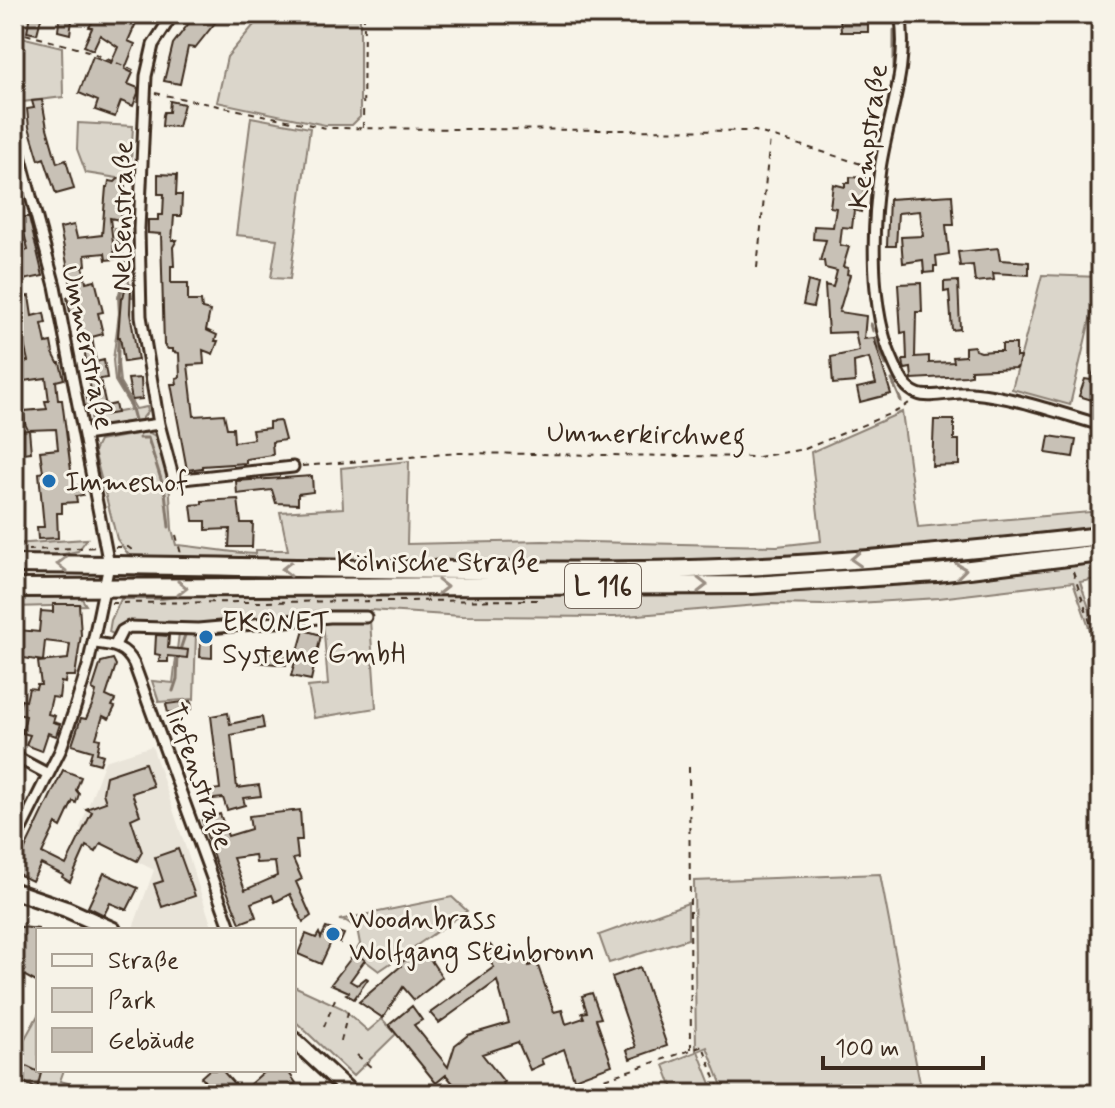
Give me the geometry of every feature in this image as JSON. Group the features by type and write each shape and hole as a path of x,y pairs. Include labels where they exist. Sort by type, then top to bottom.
{"main road":[{"name":"Kölnische Straße","path":"14,564 354,570 645,570 915,556 1101,536"},
{"name":"Kölnische Straße","path":"14,588 752,585 937,573 1101,553"},
{"path":"14,891 109,928"},
{"path":"296,1042 352,1094"}],"street":[{"name":"Nelsenstraße","path":"173,14 153,45 146,76 139,229 141,316 159,424 174,480 293,467"},
{"name":"Kempstraße","path":"900,14 901,67 880,170 875,235 878,311 888,351 903,383 919,395"},
{"name":"Ummerstraße","path":"14,133 55,286 109,565 94,643 74,711 48,774 14,843"},
{"path":"919,395 969,392 1101,425"},
{"path":"84,435 159,424"},
{"path":"94,643 115,645 122,631 129,627 198,629 330,617 366,617"},
{"name":"Tiefenstraße","path":"115,645 130,655 149,699 230,928"},
{"path":"14,756 48,774"}],"path":[{"path":"363,129 364,14"},
{"path":"14,31 88,51 146,76"},
{"path":"146,91 326,128 755,131 880,170"},
{"path":"757,268 770,136"},
{"name":"Ummerkirchweg","path":"293,467 459,453 758,457 805,449 899,410 919,395"},
{"path":"176,535 182,555"},
{"path":"25,550 128,547 135,554"},
{"path":"1071,568 1101,654"},
{"path":"689,767 691,1049"},
{"path":"324,1027 335,999"},
{"path":"341,1041 349,1008"},
{"path":"559,1094 703,1046 721,1094"},
{"path":"357,1055 372,1068"}],"shaded area":[{"path":"152,746 212,928 133,928 154,870 101,843 80,828 105,761"}],"green space":[{"path":"263,14 360,14 360,117 352,125 325,125 217,102 227,57"},
{"path":"21,37 62,47 63,97 22,102"},
{"path":"251,117 310,128 290,279 271,278 277,239 236,235"},
{"path":"78,123 133,126 130,180 86,173 77,149"},
{"path":"114,228 118,229 132,297 121,297 117,353 120,382 136,409 147,407 148,411 141,420 99,427 91,422 91,417 130,410 115,381 113,360 118,297 125,273"},
{"path":"1042,275 1100,277 1070,405 1012,389"},
{"path":"902,412 918,527 1101,511 1101,527 878,552 713,560 289,563 131,558 117,539 94,451 99,441 148,432 155,436 169,479 176,545 256,554 256,550 288,550 280,512 343,508 341,468 409,461 407,544 543,541 777,546 821,541 811,452"},
{"path":"87,539 78,551 55,556 14,558 14,544"},
{"path":"1101,542 1101,546 934,567 721,580 129,581 129,578 723,575 838,571"},
{"path":"1101,562 1101,578 1080,582 1101,642 1101,662 1073,582 939,598 824,605 770,604 614,617 462,616 370,610 369,613 326,614 218,625 131,624 122,625 115,635 109,632 121,599 162,599 189,595 532,595 760,590 988,575"},
{"path":"14,594 80,596 86,605 14,607"},
{"path":"323,620 370,620 376,708 314,718 308,687 328,685"},
{"path":"196,632 194,699 159,702 152,681 173,683 179,633"},
{"path":"880,874 922,1094 725,1094 707,1047 698,1051 715,1094 675,1094 664,1065 696,1052 694,881"},
{"path":"452,897 467,911 379,971 355,953 360,944 357,928 339,920"},
{"path":"688,903 688,939 609,963 599,935"},
{"path":"296,987 342,1008 368,1031 382,1019 396,1034 353,1076 296,1022"},
{"path":"36,1019 36,1072 63,1072 60,1081 100,1091 99,1094 14,1094 14,1058"}],"building":[{"path":"30,14 42,14 37,34 27,32"},
{"path":"60,14 73,14 70,34 58,31"},
{"path":"98,14 140,14 128,41 135,44 125,69 133,73 128,84 138,88 138,93 133,106 121,101 115,117 95,110 98,101 79,93 93,56 111,63 118,47 100,35 93,50 84,46 92,28 89,27"},
{"path":"196,14 222,14 195,48 188,47 180,84 164,81 173,44"},
{"path":"840,14 861,14 861,20 868,22 868,32 841,32"},
{"path":"42,100 57,163 66,160 74,189 56,194 44,158 39,160 29,127 27,109 34,108 32,101"},
{"path":"170,101 184,104 178,127 162,126 164,112 169,112"},
{"path":"158,174 177,175 176,195 182,195 181,216 174,216 172,240 177,240 173,247 171,283 188,283 188,301 201,301 202,309 210,311 206,330 217,335 215,341 218,341 213,354 203,350 204,364 188,365 194,416 224,414 227,428 233,428 234,442 254,439 252,430 269,428 269,422 280,421 285,440 272,442 273,455 246,459 246,463 187,470 171,384 177,384 176,378 180,377 179,353 164,345 161,234 148,233 148,220 158,220 158,215 163,215 164,194 158,194"},
{"path":"850,177 865,178 861,212 854,210 852,228 842,227 840,245 849,247 843,267 848,268 847,274 850,275 839,312 866,316 864,339 874,338 891,394 860,402 857,388 876,384 869,358 854,362 855,382 833,384 831,357 859,351 855,332 828,333 825,285 833,287 837,271 825,268 824,261 820,261 826,240 813,239 814,226 833,227 836,208 830,207 833,184 845,187 845,183 850,183"},
{"path":"119,178 125,179 125,198 120,220 110,218 115,259 106,260 105,253 85,255 86,265 83,266 86,282 95,280 103,312 98,313 103,334 92,337 96,362 104,360 107,378 100,379 106,406 115,404 117,413 104,415 103,407 89,410 86,392 91,391 76,311 70,312 67,297 73,295 60,228 74,225 77,238 102,235 106,187 109,181 115,182"},
{"path":"952,195 954,225 946,225 949,254 936,256 934,272 924,273 923,260 903,263 901,237 923,236 920,211 898,213 896,246 887,246 889,199"},
{"path":"14,217 29,217 43,276 23,280 24,289 19,297 29,296 32,316 44,313 46,323 42,324 46,343 51,342 64,379 56,381 58,400 62,400 73,486 82,485 83,495 76,496 77,502 62,503 62,513 57,513 58,538 38,539 37,527 44,527 40,451 58,449 56,429 28,430 25,424 24,411 47,409 45,401 49,401 46,378 24,381 22,374 20,363 28,361 24,344 18,346 16,337 23,335 23,332 21,316 14,318 14,254 28,250 23,228 14,228"},
{"path":"998,248 1000,260 1029,262 1029,275 993,273 994,280 975,282 973,265 960,266 958,252"},
{"path":"808,281 818,284 813,307 803,305"},
{"path":"958,281 960,329 952,330 949,291 944,292 944,282"},
{"path":"921,283 922,312 916,312 915,357 929,356 929,363 954,362 953,357 965,356 965,347 974,346 981,352 1002,351 1002,344 1016,344 1016,357 1020,357 1017,368 971,370 971,375 966,376 912,379 911,368 905,369 903,360 907,360 906,332 901,333 898,284"},
{"path":"126,285 131,285 130,313 138,360 124,362 118,337 121,299"},
{"path":"1099,355 1099,389 1096,388 1092,400 1079,396 1085,379 1091,380"},
{"path":"141,378 142,399 132,400 128,379"},
{"path":"934,420 954,420 954,440 959,440 959,465 932,466"},
{"path":"29,430 31,452 14,454 14,432"},
{"path":"1049,436 1076,440 1073,457 1046,453"},
{"path":"312,476 313,492 298,494 298,504 276,503 272,490 237,494 236,481"},
{"path":"238,499 241,523 253,523 252,547 229,547 230,529 206,530 206,521 193,521 191,505 202,504 202,501"},
{"path":"53,604 79,604 81,635 75,676 66,676 65,683 61,682 59,698 52,697 48,714 55,716 53,722 60,724 56,736 48,733 42,751 26,745 30,735 22,733 26,716 18,714 21,700 26,701 29,688 36,689 37,685 41,685 38,662 68,659 70,644 45,641 43,661 17,657 19,630 39,632 41,611 53,612"},
{"path":"304,630 321,635 311,680 291,676"},
{"path":"156,635 169,636 168,648 188,650 187,658 168,656 168,662 159,662 160,655 155,654"},
{"path":"212,635 212,658 200,657 201,636"},
{"path":"257,652 287,656 286,665 256,662"},
{"path":"113,659 116,665 106,696 115,700 112,706 115,707 109,719 103,716 96,738 100,739 97,753 103,755 100,764 89,761 92,751 72,745 81,718 86,719 93,703 96,692 92,690 101,662"},
{"path":"191,701 192,709 168,713 166,704"},
{"path":"228,713 230,724 262,717 264,728 231,735 237,788 259,785 261,796 243,798 245,805 227,810 223,798 205,800 204,791 220,789 211,716"},
{"path":"145,763 153,786 132,793 140,815 131,819 142,852 137,861 101,843 96,852 86,846 70,882 41,864 32,881 14,872 63,770 81,777 76,790 79,794 61,827 56,824 42,853 66,865 92,812 86,809 106,802 103,793 106,776"},
{"path":"300,810 302,840 296,840 298,858 293,859 302,879 296,882 311,916 303,922 290,894 275,902 272,895 251,903 256,917 240,923 202,820 220,814 228,836 251,829 249,816","holes":["255,855 256,863 275,862 277,876 245,890 233,858"]},
{"path":"178,849 195,896 162,907 154,884 163,881 155,857"},
{"path":"104,873 138,888 127,910 110,903 104,915 88,907"},
{"path":"14,926 36,929 36,982 14,970"},
{"path":"326,928 344,934 340,943 332,940 321,964 298,954 306,934 316,938 319,933 321,938"},
{"path":"490,945 503,961 513,955 519,962 527,959 529,966 537,963 554,1012 562,1010 566,1024 584,1018 582,1013 587,1012 582,996 592,993 601,1018 596,1019 612,1065 574,1079 564,1049 541,1059 543,1064 530,1070 518,1042 482,1054 510,1094 462,1094 446,1075 436,1083 389,1025 412,1006 422,1020 414,1025 448,1067 455,1045 468,1035 509,1023 497,981 439,1023 430,1013 494,967 482,952"},
{"path":"355,953 365,960 350,981 357,985 368,979 354,999 346,994 349,992 331,984"},
{"path":"416,953 423,960 428,956 442,977 431,987 414,1000 403,987 383,1018 359,1002 401,966 399,964"},
{"path":"640,967 667,1046 630,1059 627,1050 636,1047 612,977"},
{"path":"22,1064 41,1073 37,1089 19,1079 21,1075 17,1073"},
{"path":"207,1072 224,1072 237,1087 230,1094 215,1094 201,1077"},
{"path":"264,1072 288,1072 296,1083 279,1094 259,1094 250,1084"}],"waterway":[{"path":"878,153 894,73 894,30"},
{"path":"116,231 126,272 120,297 117,380 131,405 135,420"},
{"path":"871,285 871,301"},
{"path":"871,324 873,331"},
{"path":"875,338 886,365"},
{"path":"892,380 901,401"},
{"path":"139,438 148,438 165,492 169,527"},
{"path":"173,691 178,656 185,635"}],"place":[{"name":"Immeshof","path":"49,481"},
{"name":"EKONET Systeme GmbH","path":"206,637"},
{"name":"Woodnbrass Wolfgang Steinbronn","path":"333,934"}]}
